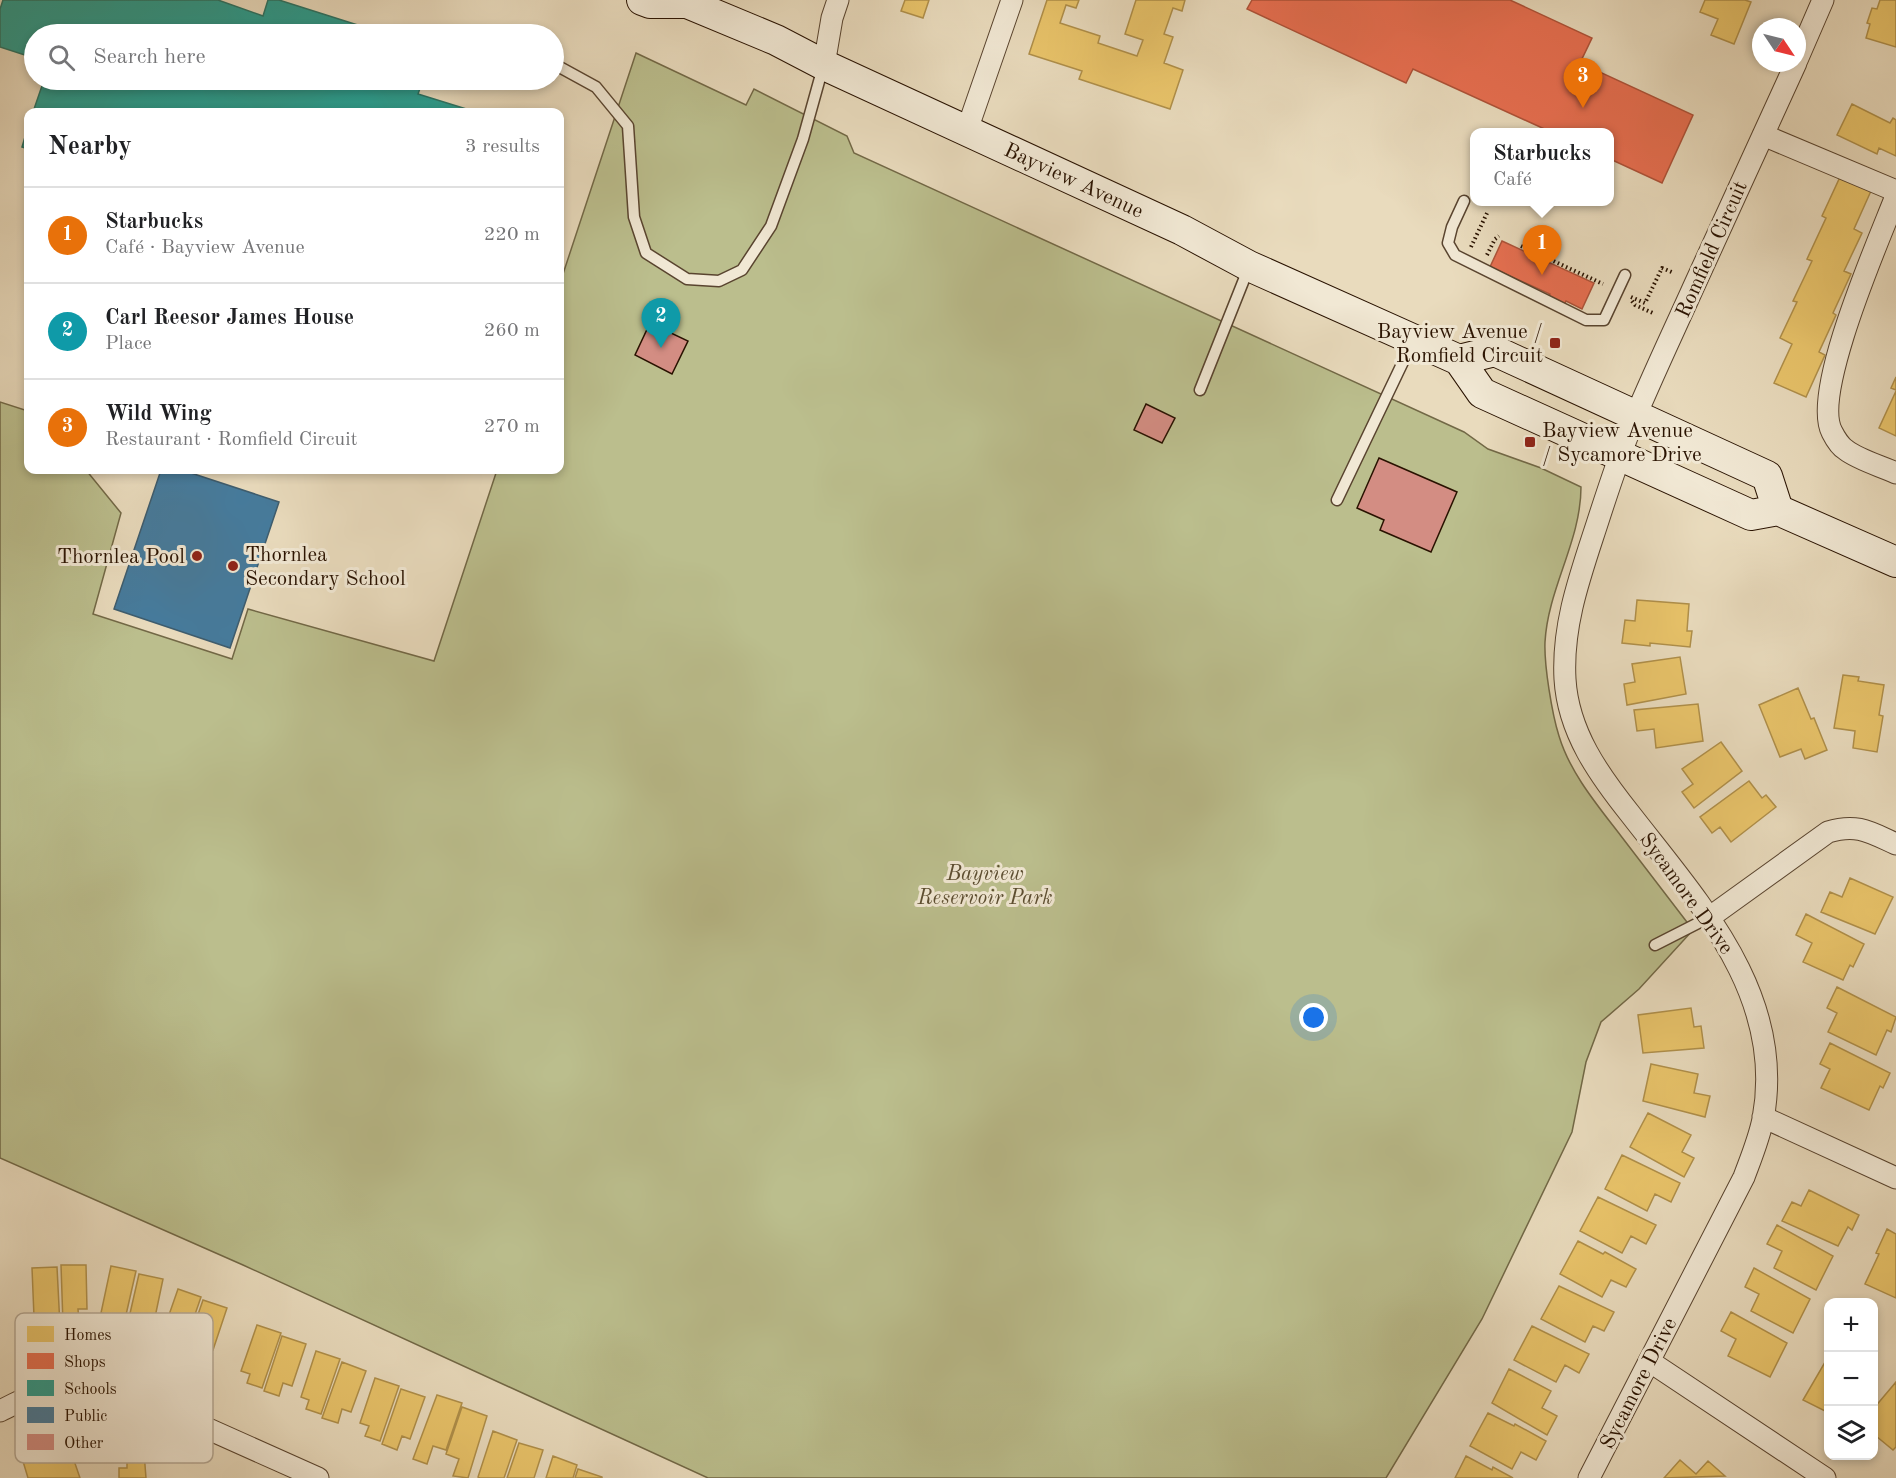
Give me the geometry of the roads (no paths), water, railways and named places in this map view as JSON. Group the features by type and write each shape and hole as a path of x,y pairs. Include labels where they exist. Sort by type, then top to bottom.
{"main road":[{"name":"Bayview Avenue","path":"642,0 650,3 686,2 776,40 824,65 1182,230 1249,266 1459,360"},
{"path":"1778,510 1767,476 1627,436 1482,393 1459,360 1495,351 1627,436 1751,515 1778,510 1896,562"}],"street":[{"path":"824,65 832,18 838,0"},
{"path":"966,130 1012,0"},
{"name":"Romfield Circuit","path":"1806,39 1823,0"},
{"name":"Romfield Circuit","path":"1627,436 1791,72"},
{"path":"1763,135 1896,190"},
{"path":"1896,196 1844,331 1828,394 1827,420 1832,432 1845,450 1896,473"},
{"name":"Sycamore Drive","path":"1589,1478 1744,1177 1756,1147 1763,1117 1766,1083 1764,1047 1756,1011 1743,974 1710,917 1600,776 1584,748 1573,720 1565,683 1564,644 1572,602 1627,436"},
{"path":"1710,917 1828,832 1855,827 1896,844"},
{"path":"1763,1117 1896,1178"},
{"path":"1649,1361 1826,1478"},
{"path":"0,1411 15,1404"},
{"path":"213,1431 318,1478"}],"lane":[{"path":"564,69 596,87 628,126 633,217 646,253 687,279 719,280 742,270 771,226 803,139 824,65"},
{"path":"1464,201 1452,227 1448,243 1455,255 1586,320 1604,320 1625,275"},
{"path":"1200,390 1249,266"},
{"path":"1337,500 1414,339"},
{"path":"1655,945 1710,917"}],"place":[{"name":"Wild Wing","path":"1583,108"},
{"name":"Starbucks","path":"1542,275"},
{"name":"Bayview Avenue / Romfield Circuit","path":"1555,343"},
{"name":"Carl Reesor James House","path":"661,348"},
{"name":"Bayview Avenue / Sycamore Drive","path":"1530,442"},
{"name":"Thornlea Pool","path":"197,556"},
{"name":"Thornlea Secondary School","path":"233,566"}],"park label":[{"name":"Bayview Reservoir Park","path":"985,885"}]}
